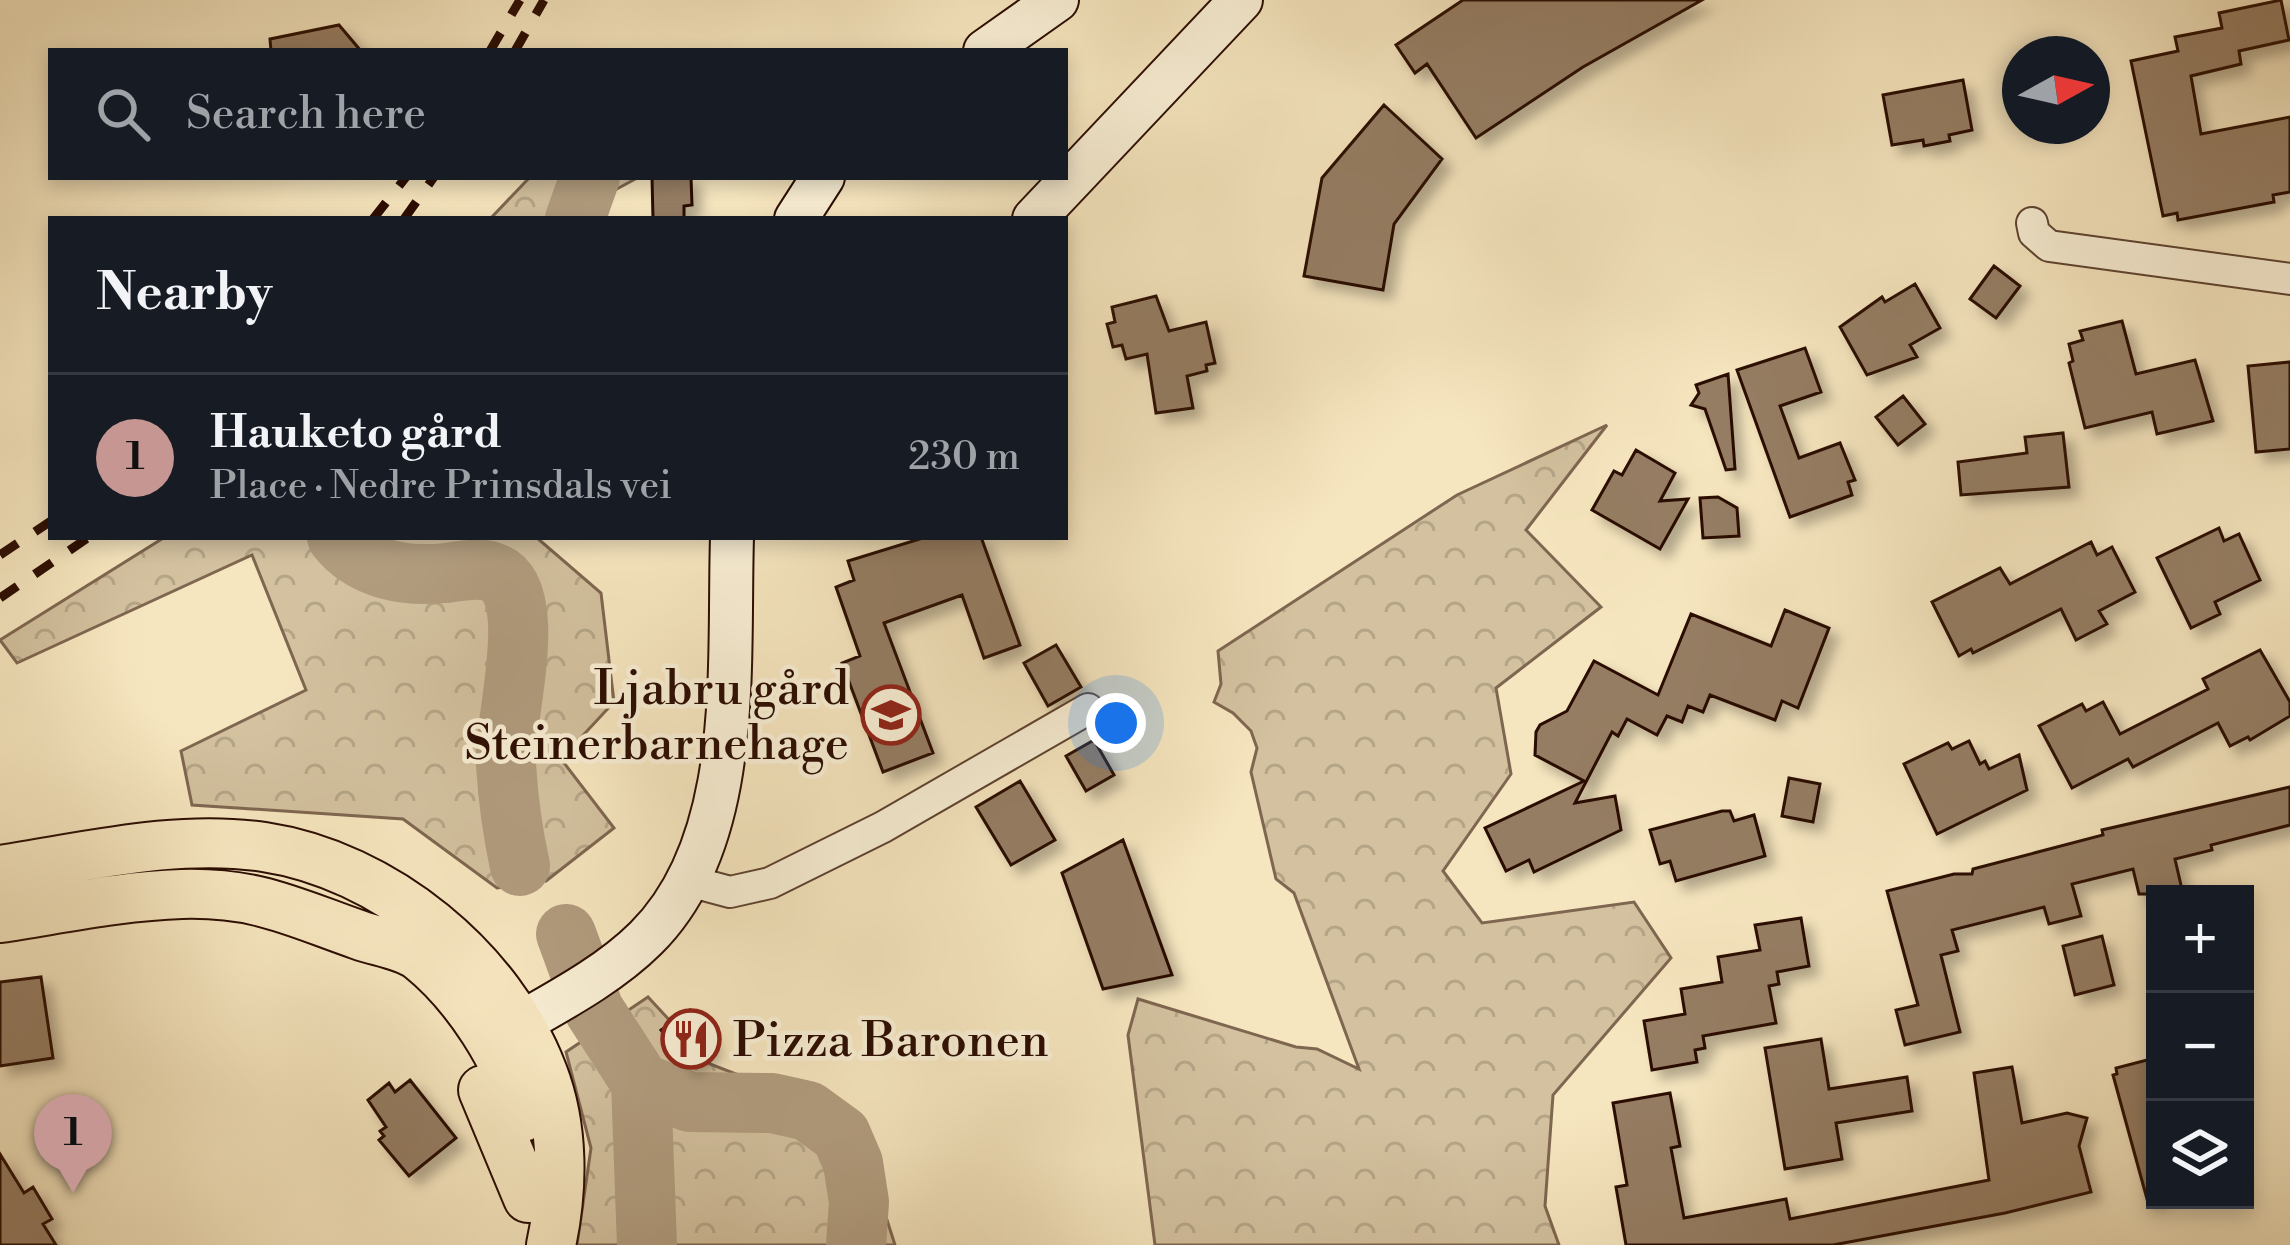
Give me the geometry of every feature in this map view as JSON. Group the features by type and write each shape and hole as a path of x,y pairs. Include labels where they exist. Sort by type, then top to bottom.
{"main road":[{"path":"989,48 1057,0"},
{"path":"1037,216 1241,0"},
{"path":"798,216 821,180"},
{"path":"527,1222 530,1148 512,1082 522,1021 608,968 650,935 689,881 710,831 720,774 732,540"},
{"path":"0,870 181,844 263,847 303,856 370,883 443,933 522,1021 555,1119 560,1180 551,1245"},
{"path":"0,918 128,899 216,895 299,910 416,954 446,983 522,1021"},
{"path":"355,934 420,999 468,1064 497,1116 527,1222"}],"street":[{"path":"2032,224 2034,233 2049,246 2290,279"},
{"path":"689,881 730,892 770,883 883,827 1088,709"}],"green space":[{"path":"527,180 633,180 567,216 493,216"},
{"path":"1607,425 1526,530 1601,607 1496,688 1511,774 1443,871 1482,923 1634,902 1671,958 1553,1095 1545,1206 1559,1245 1155,1245 1128,1035 1138,999 1296,1047 1317,1049 1359,1069 1294,893 1276,879 1251,772 1257,748 1251,731 1214,702 1221,684 1218,651 1457,495"},
{"path":"160,540 539,540 601,593 614,702 561,759 614,828 546,881 497,888 403,819 192,805 181,751 306,690 252,555 17,663 0,640"},
{"path":"648,997 710,1064 855,1120 895,1245 577,1245 591,1148 566,1052"}],"building":[{"path":"1463,0 1702,0 1583,67 1476,138 1427,64 1415,73 1396,45"},
{"path":"2281,0 2289,40 2239,51 2241,64 2191,76 2201,134 2290,117 2290,192 2273,195 2274,202 2178,220 2177,213 2163,216 2131,61 2178,51 2175,37 2222,28 2219,13"},
{"path":"339,25 358,48 271,48 270,39"},
{"path":"1963,80 1972,130 1924,146 1923,140 1892,145 1883,95"},
{"path":"1384,105 1442,159 1394,224 1383,290 1304,276 1322,178"},
{"path":"652,180 691,180 692,205 684,206 684,216 653,216"},
{"path":"1994,266 2020,286 1996,318 1970,299"},
{"path":"1915,284 1940,328 1910,345 1917,357 1867,375 1840,327 1882,297 1885,302"},
{"path":"1156,296 1169,331 1206,322 1215,363 1206,365 1207,371 1187,376 1193,408 1156,413 1147,354 1126,359 1122,345 1113,347 1107,324 1115,322 1112,307"},
{"path":"2122,321 2136,374 2195,360 2213,421 2157,434 2152,412 2085,428 2069,344 2083,340 2080,331"},
{"path":"1805,348 1821,392 1780,406 1799,458 1840,443 1855,480 1848,482 1852,495 1790,517 1737,370"},
{"path":"2290,362 2290,449 2256,452 2248,366"},
{"path":"1728,374 1735,469 1726,470 1705,409 1691,405 1699,393 1696,385"},
{"path":"1903,396 1925,424 1898,445 1876,417"},
{"path":"2063,433 2069,487 1961,495 1958,462 2027,453 2025,437"},
{"path":"1636,450 1675,473 1660,501 1688,499 1660,549 1592,510 1614,471 1622,475"},
{"path":"1718,497 1737,508 1739,536 1703,538 1700,498"},
{"path":"2219,528 2224,541 2239,534 2260,580 2215,602 2220,614 2191,628 2157,558"},
{"path":"916,540 982,540 1020,645 984,658 962,595 884,623 933,753 883,772 842,663 860,656 836,587 854,580 848,561"},
{"path":"2091,542 2097,555 2112,547 2135,592 2099,611 2107,624 2076,640 2061,609 1959,656 1932,602 2000,568 2010,584"},
{"path":"1785,610 1829,628 1798,708 1782,701 1775,720 1710,695 1703,712 1688,706 1682,722 1667,716 1657,735 1627,719 1618,736 1612,732 1575,803 1615,796 1621,830 1534,872 1529,860 1506,871 1485,828 1584,781 1535,755 1536,732 1567,711 1594,661 1658,695 1691,614 1771,646"},
{"path":"1056,645 1081,687 1048,706 1024,663"},
{"path":"2260,650 2290,702 2290,716 2250,740 2230,746 2218,723 2133,767 2128,759 2072,788 2039,726 2082,704 2086,711 2103,702 2120,734 2208,689 2203,679"},
{"path":"1094,740 1114,775 1086,791 1066,756"},
{"path":"1969,741 1980,764 1985,761 1989,769 2019,755 2027,790 1937,834 1904,764 1948,743 1952,749"},
{"path":"1789,778 1820,784 1813,822 1782,816"},
{"path":"1020,781 1055,840 1011,865 976,807"},
{"path":"2290,787 2290,825 2175,859 2181,885 2146,885 2146,894 2139,894 2133,869 2072,884 2081,916 2049,924 2044,907 1952,930 1958,951 1941,955 1960,1032 1905,1045 1896,1010 1918,1005 1887,891 1972,874 1973,869 2103,835 2102,830"},
{"path":"1730,811 1734,821 1754,815 1765,856 1676,881 1670,861 1660,864 1650,830"},
{"path":"1123,840 1172,975 1103,989 1062,873"},
{"path":"1801,918 1809,966 1777,972 1779,984 1769,986 1776,1023 1703,1036 1705,1048 1695,1050 1697,1062 1652,1070 1644,1021 1685,1014 1681,989 1722,982 1718,957 1760,950 1755,925"},
{"path":"2102,936 2114,985 2075,995 2063,946"},
{"path":"41,977 53,1058 0,1066 0,982"},
{"path":"690,1010 710,1036 706,1038 713,1048 688,1066 661,1030"},
{"path":"1821,1039 1829,1089 1907,1077 1912,1111 1836,1123 1842,1159 1785,1169 1765,1048"},
{"path":"2146,1060 2146,1195 2113,1075 2116,1068"},
{"path":"2012,1067 2022,1123 2067,1113 2087,1118 2079,1146 2091,1192 1833,1245 1626,1245 1616,1187 1627,1185 1613,1103 1670,1093 1680,1146 1671,1148 1684,1218 1786,1199 1790,1219 1989,1180 1974,1073"},
{"path":"410,1080 456,1138 409,1176 379,1140 386,1127 368,1100 389,1083 395,1092"},
{"path":"0,1154 24,1193 33,1187 52,1219 43,1224 56,1245 0,1245"}],"waterway":[{"path":"576,216 589,180"},
{"path":"340,540 359,557 386,569 431,574 481,570 507,583 516,604 518,630 506,765 520,866"},
{"path":"566,934 594,1010 641,1083 690,1102 772,1103 808,1111 841,1135 853,1163 859,1202 856,1245"},
{"path":"641,1083 647,1245"}],"railway":[{"path":"492,48 520,0"},
{"path":"517,48 544,0"},
{"path":"375,216 404,180"},
{"path":"406,216 432,180"},
{"path":"0,555 48,523"},
{"path":"0,598 85,540"}],"place":[{"name":"Ljabru gård Steinerbarnehage","path":"891,715"},
{"name":"Pizza Baronen","path":"691,1039"},
{"name":"Hauketo gård","path":"73,1193"}]}
